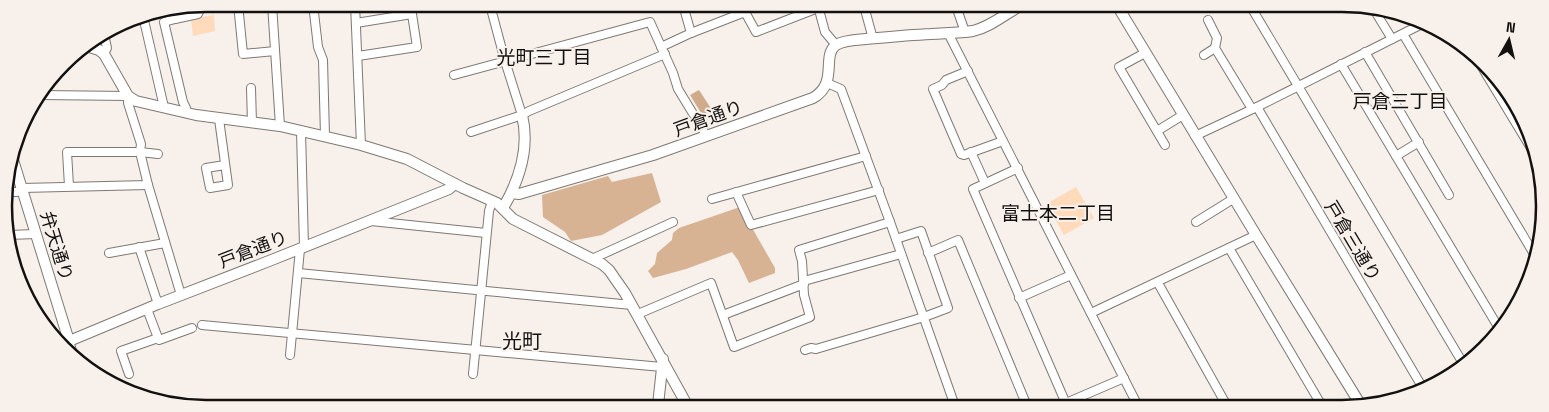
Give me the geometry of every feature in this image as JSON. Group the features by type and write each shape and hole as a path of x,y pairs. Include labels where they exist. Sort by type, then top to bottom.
{"street":[{"path":"239,12 243,54 275,51"},
{"path":"273,12 280,126"},
{"path":"314,12 318,47 322,60 325,136"},
{"path":"355,12 361,145"},
{"path":"492,12 525,126 522,168 512,193 503,208"},
{"path":"686,12 691,33"},
{"path":"471,132 522,115 663,50 691,33 745,12 756,32 806,12"},
{"path":"819,12 825,32 836,46"},
{"path":"866,12 873,38"},
{"path":"958,12 965,32"},
{"path":"953,400 842,89 827,83 830,57 836,46 848,41 965,32 983,28 1010,12"},
{"path":"1121,12 1256,236 1358,399"},
{"path":"1254,12 1461,360"},
{"path":"185,113 186,108 164,22 199,13"},
{"path":"356,23 412,14 417,47 358,56"},
{"path":"174,15 175,19"},
{"path":"1378,15 1392,39"},
{"name":"戸倉三通り","path":"1208,20 1217,38 1215,48 1254,108 1420,384"},
{"path":"454,75 650,22 673,73 678,89 706,135"},
{"path":"145,23 163,103 162,107"},
{"path":"1195,136 1417,27"},
{"path":"948,33 1135,400"},
{"path":"1403,34 1532,250"},
{"path":"104,54 107,48 105,40"},
{"path":"94,48 104,54 128,96 136,101 219,119 280,126 361,145 407,159 492,201 503,208 513,219 592,259 609,270 638,314 662,363 684,400"},
{"path":"1204,55 1215,48"},
{"path":"1365,52 1449,195"},
{"path":"1145,53 1119,67 1165,145"},
{"path":"1341,64 1497,324"},
{"path":"968,71 946,80 942,85 933,89 961,154 1003,141"},
{"name":"戸倉通り","path":"512,193 520,194 654,154 812,98 821,92 827,83"},
{"path":"1495,86 1513,112"},
{"path":"251,88 252,123"},
{"path":"47,95 128,96"},
{"path":"128,96 128,103 141,144 140,152 148,185 181,295"},
{"path":"1157,132 1183,115"},
{"path":"219,119 225,165"},
{"path":"290,355 302,248 301,131"},
{"path":"1396,156 1419,142"},
{"path":"69,186 67,152 140,152 158,154"},
{"path":"971,152 985,184"},
{"path":"712,199 866,156"},
{"path":"1018,168 973,189 1062,400"},
{"name":"弁天通り","path":"16,169 65,338"},
{"name":"戸倉通り","path":"68,342 158,304 450,188 455,184"},
{"path":"13,192 17,192 22,188 148,185"},
{"path":"736,192 751,225 879,190"},
{"path":"1196,222 1234,199"},
{"path":"473,374 486,233 492,201"},
{"path":"369,221 486,233"},
{"path":"592,259 673,222"},
{"path":"638,314 711,283 734,347 810,317 804,295 802,261 799,250 890,222"},
{"path":"805,350 816,349 948,308 921,231 896,239"},
{"path":"14,234 36,234"},
{"path":"1091,313 1256,236"},
{"path":"928,253 958,240 1025,400"},
{"path":"109,253 165,243"},
{"path":"139,247 158,304"},
{"path":"1229,248 1318,400"},
{"path":"723,315 804,282 901,254"},
{"path":"298,273 632,305"},
{"path":"1019,298 1071,275"},
{"path":"1158,283 1224,400"},
{"path":"147,309 158,338"},
{"path":"202,325 476,350 662,363"},
{"path":"129,374 121,351 192,328"},
{"path":"658,400 662,363"},
{"path":"1075,400 1124,378"}],"shaded area":[{"path":"214,15 215,31 193,36 191,19"},
{"path":"699,90 712,110 703,116 690,95"},
{"path":"652,173 661,202 602,235 571,241 565,232 543,217 542,195 608,176 612,182"},
{"path":"1076,187 1094,218 1064,235 1046,204"},
{"path":"740,207 775,268 775,273 749,283 732,252 686,269 653,278 648,271 655,264 657,253 672,240 673,233 679,228"}],"district":[{"name":"光町三丁目","path":"544,57"},
{"name":"戸倉三丁目","path":"1400,101"},
{"name":"富士本二丁目","path":"1058,213"},
{"name":"光町","path":"522,341"}]}
